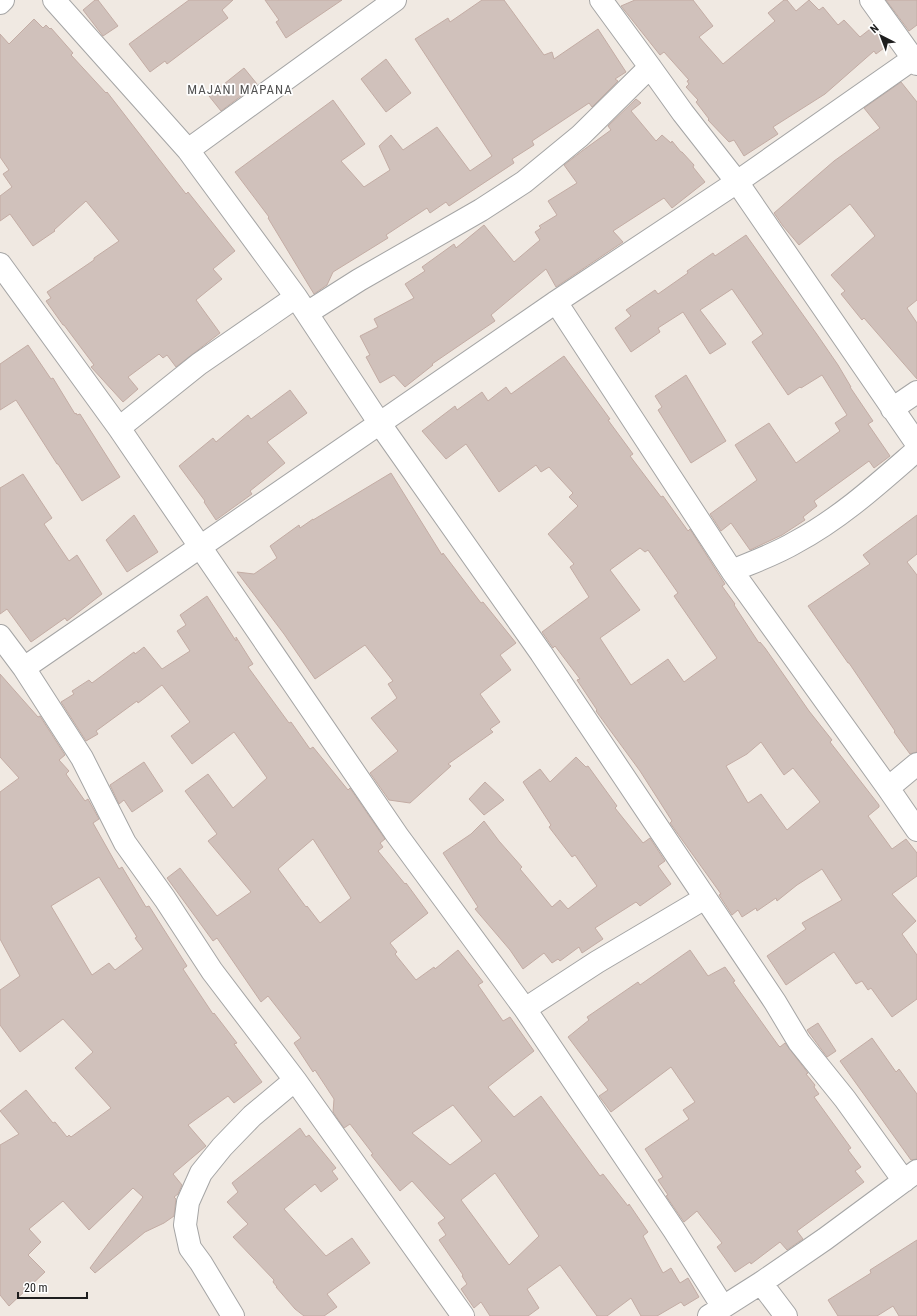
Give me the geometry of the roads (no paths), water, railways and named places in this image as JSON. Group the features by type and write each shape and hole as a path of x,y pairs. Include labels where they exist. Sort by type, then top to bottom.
{"street":[{"path":"0,3 3,0"},
{"path":"0,264 119,428 397,834 525,1009 674,1230 716,1312 825,1239 911,1176 845,1099 799,1042 775,1002 541,653 380,424 302,305 188,150 54,0"},
{"path":"188,150 395,0"},
{"path":"601,0 683,113 736,182 917,444"},
{"path":"24,668 556,302 916,60 871,0"},
{"path":"119,428 199,364 302,305 359,280 481,210 524,182 580,136 650,66"},
{"path":"556,302 732,571 917,830"},
{"path":"892,409 917,392"},
{"path":"732,571 795,543 834,519 917,450"},
{"path":"0,636 24,668 82,758 124,843 165,899 212,971 295,1080 463,1316"},
{"path":"888,788 917,764"},
{"path":"525,1009 597,962 705,898"},
{"path":"233,1316 201,1262 190,1248 185,1226 188,1202 201,1173 222,1147 252,1116 295,1080"},
{"path":"761,1283 786,1316"}],"district":[{"name":"MAJANI MAPANA","path":"240,89"}]}
